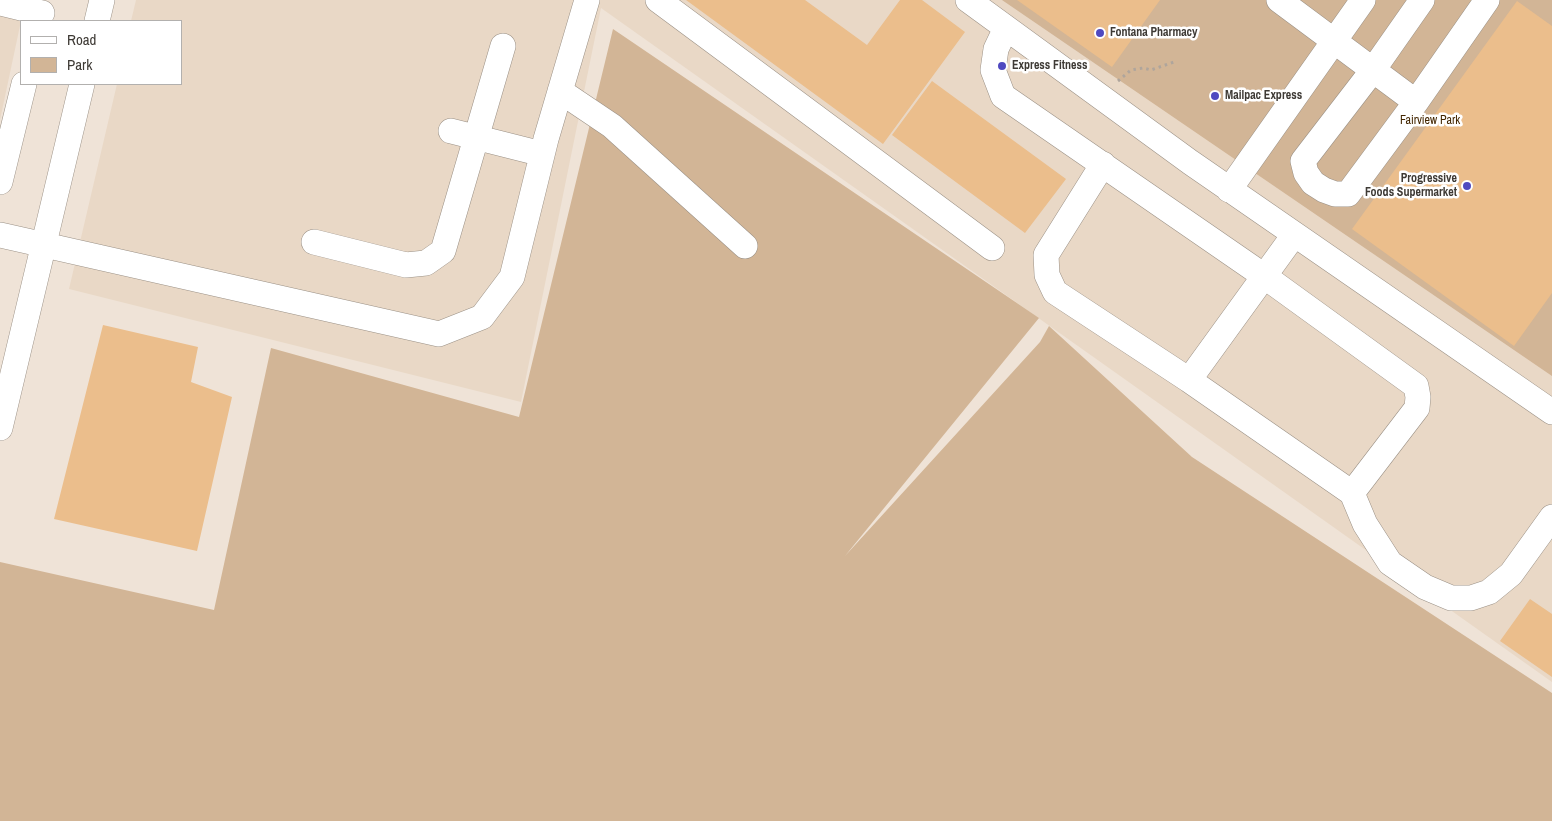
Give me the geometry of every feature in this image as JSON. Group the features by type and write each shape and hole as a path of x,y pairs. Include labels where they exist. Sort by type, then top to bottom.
{"lane":[{"path":"97,20 102,0"},
{"path":"0,235 439,334 482,317 512,277 542,154 587,0"},
{"path":"658,0 992,248"},
{"path":"1280,0 1416,102"},
{"path":"1229,190 1363,0"},
{"path":"1422,0 1373,70 1303,161 1306,173 1313,183 1324,190 1335,194 1348,194 1416,102 1487,0"},
{"path":"971,1 1229,190 1552,412"},
{"path":"0,3 43,11"},
{"path":"1006,28 996,49 993,70 1003,96 1264,276 1416,386 1417,408 1352,493"},
{"path":"314,242 406,265 426,264 443,251 474,137 503,46"},
{"path":"0,182 24,85"},
{"path":"0,428 82,85"},
{"path":"560,91 612,126 745,246"},
{"path":"451,131 542,154"},
{"path":"1103,164 1046,255 1047,275 1055,292 1189,380 1352,493 1365,524 1390,563 1425,587 1451,598 1471,598 1489,592 1510,574 1552,517"},
{"path":"1189,380 1294,234"}],"path":[{"path":"1101,97 1131,70 1143,68 1151,70 1174,62"}],"shaded area":[{"path":"0,0 22,20 20,20 0,120"},
{"path":"136,0 1552,0 1552,682 601,8 521,402 69,289 117,85 182,85 182,20 131,20"}],"green space":[{"name":"Fairview Park","path":"1002,0 1552,0 1552,376"},
{"path":"613,29 1039,318 845,556 1040,342 1049,326 1192,457 1552,693 1552,821 0,821 0,562 214,610 271,348 519,417"}],"building":[{"path":"686,0 805,0 867,45 900,0 922,0 965,32 883,144"},
{"name":"Fontana Pharmacy","path":"1017,0 1160,0 1112,67"},
{"name":"Progressive Foods Supermarket","path":"1517,1 1552,26 1552,293 1514,346 1352,229"},
{"path":"932,81 1066,179 1025,233 892,135"},
{"path":"103,325 198,347 191,382 232,397 197,551 54,519"},
{"path":"1530,599 1552,614 1552,677 1500,641"}],"place":[{"name":"Fontana Pharmacy","path":"1100,33"},
{"name":"Express Fitness","path":"1002,66"},
{"name":"Mailpac Express","path":"1215,96"},
{"name":"Progressive Foods Supermarket","path":"1467,186"}]}
